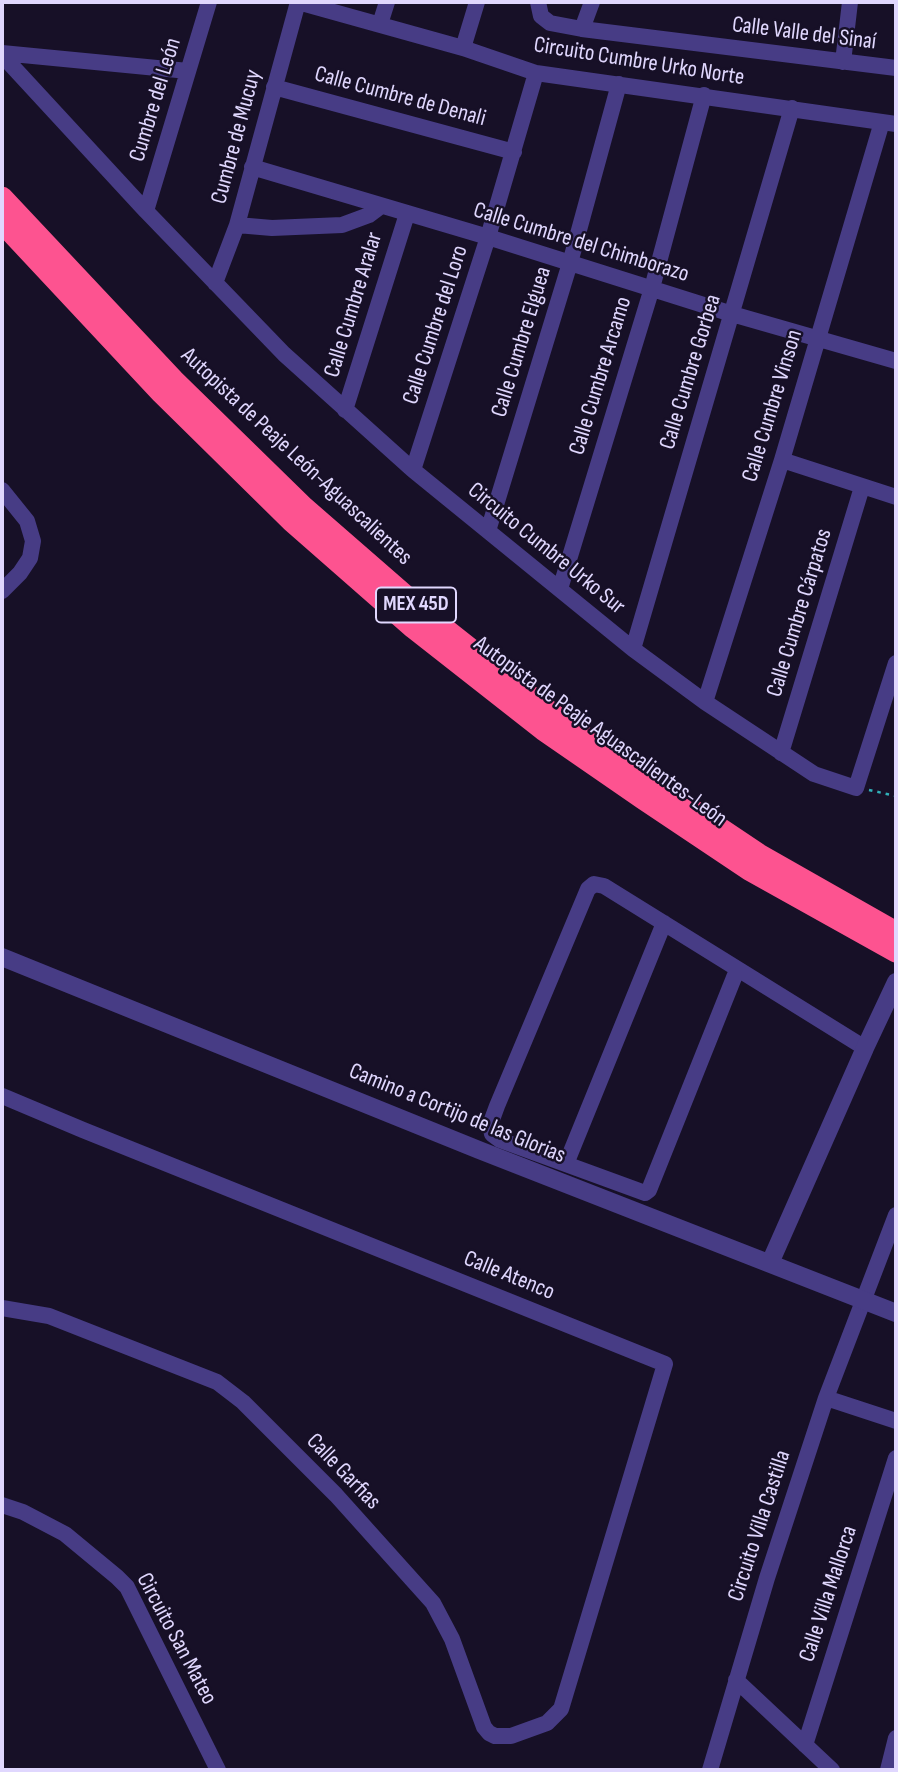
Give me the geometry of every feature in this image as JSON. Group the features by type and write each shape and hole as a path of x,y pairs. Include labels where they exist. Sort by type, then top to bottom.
{"highway":[{"name":"Autopista de Peaje León-Aguascalientes","path":"2,197 174,380 304,507 428,615 557,717 605,751 759,854 896,932"},
{"name":"Autopista de Peaje Aguascalientes-León","path":"2,223 211,443 291,521 412,628 543,730 653,806 749,870 896,952"}],"street":[{"name":"Cumbre del León","path":"146,211 209,2"},
{"name":"Circuito Cumbre Urko Norte","path":"298,2 463,48 536,73 889,123"},
{"name":"Cumbre de Mucuy","path":"215,283 237,225 298,2"},
{"path":"380,24 387,2"},
{"path":"463,48 477,2"},
{"path":"582,29 592,2"},
{"path":"843,62 850,2"},
{"name":"Calle Valle del Sinaí","path":"540,9 550,23 582,29 896,68"},
{"path":"2,54 188,71"},
{"name":"Circuito Cumbre Urko Sur","path":"2,54 146,211 284,354 413,470 633,649 705,702 814,774 856,788"},
{"name":"Calle Cumbre del Loro","path":"413,470 488,237 536,73"},
{"name":"Calle Cumbre Elguea","path":"488,531 569,263 619,84"},
{"name":"Calle Cumbre de Denali","path":"274,87 514,152"},
{"name":"Calle Cumbre Arcamo","path":"559,589 652,288 704,95"},
{"name":"Calle Cumbre Gorbea","path":"633,649 792,108"},
{"name":"Calle Cumbre Vinson","path":"705,702 782,460 817,339 889,123"},
{"name":"Calle Cumbre del Chimborazo","path":"252,167 488,237 732,314 896,361"},
{"path":"237,225 272,228 341,225 369,215 381,206"},
{"name":"Calle Cumbre Aralar","path":"345,410 407,214"},
{"path":"782,460 896,497"},
{"name":"Calle Cumbre Cárpatos","path":"781,753 862,487"},
{"path":"2,490 27,521 33,541 30,558 2,591"},
{"path":"856,788 896,663"},
{"path":"737,970 649,1190 641,1193 500,1140 492,1134 490,1125 497,1106 588,889 594,884 604,886 864,1048"},
{"path":"566,1164 664,923"},
{"name":"Camino a Cortijo de las Glorias","path":"2,957 479,1150 896,1313"},
{"path":"770,1263 864,1048 895,985"},
{"name":"Calle Atenco","path":"2,1096 665,1364 561,1709"},
{"name":"Circuito Villa Castilla","path":"709,1770 826,1398 896,1215"},
{"name":"Calle Garfias","path":"2,1308 49,1316 217,1382 243,1402 336,1496 433,1604 448,1630 484,1727 489,1733 495,1737 511,1736 547,1723 561,1709"},
{"path":"826,1398 896,1422"},
{"name":"Calle Villa Mallorca","path":"805,1745 896,1458"},
{"name":"Circuito San Mateo","path":"2,1505 23,1512 65,1534 127,1587 218,1770"},
{"path":"736,1680 832,1770"},
{"path":"888,1770 896,1738"}],"path":[{"path":"856,788 896,796"}]}
